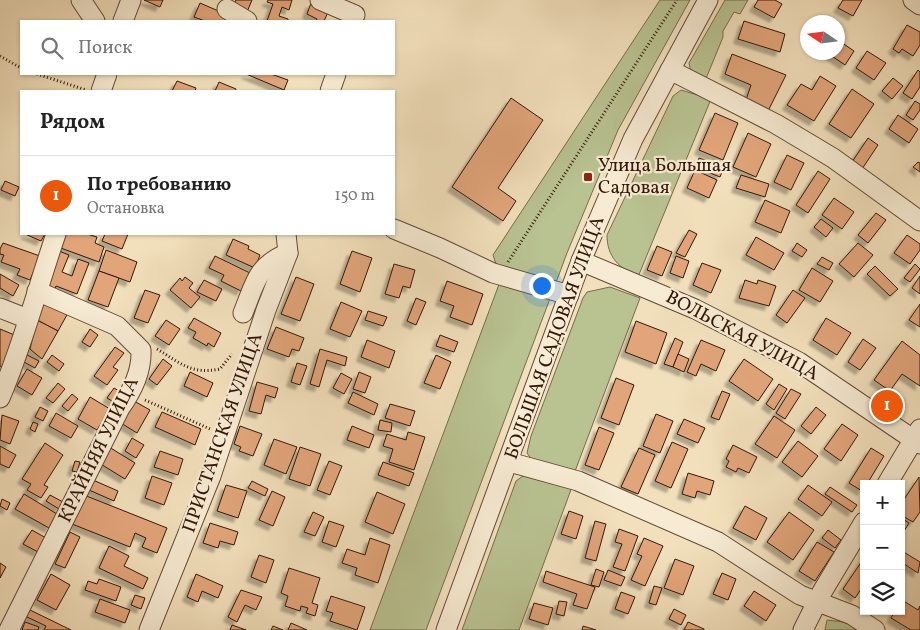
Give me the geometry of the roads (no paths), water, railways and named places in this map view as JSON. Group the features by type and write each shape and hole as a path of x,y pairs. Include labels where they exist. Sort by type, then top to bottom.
{"street":[{"path":"81,0 94,20"},
{"path":"123,20 131,0"},
{"path":"320,0 356,12"},
{"name":"БОЛЬШАЯ САДОВАЯ УЛИЦА","path":"446,630 581,261 633,139 708,0"},
{"path":"913,0 920,5"},
{"path":"228,9 245,20"},
{"path":"670,70 776,124 833,158 920,221"},
{"path":"101,90 107,75"},
{"path":"330,90 336,75"},
{"path":"395,230 502,276 569,295"},
{"path":"0,398 24,340 28,319 56,235"},
{"name":"ПРИСТАНСКАЯ УЛИЦА","path":"149,630 211,476 266,310 288,253 286,235"},
{"path":"242,313 261,270 271,260 288,253"},
{"name":"ВОЛЬСКАЯ УЛИЦА","path":"581,261 695,309 799,362 918,437"},
{"name":"КРАЙНЯЯ УЛИЦА","path":"9,630 120,408 131,392 141,362 141,350 117,326 37,291"},
{"path":"0,308 28,319"},
{"path":"890,480 918,437"},
{"path":"509,462 578,481 718,542 800,595 852,615 875,630"},
{"path":"803,630 817,602 862,525"}],"place":[{"name":"Улица Большая Садовая","path":"588,177"},
{"name":"По требованию","path":"887,406"}]}
